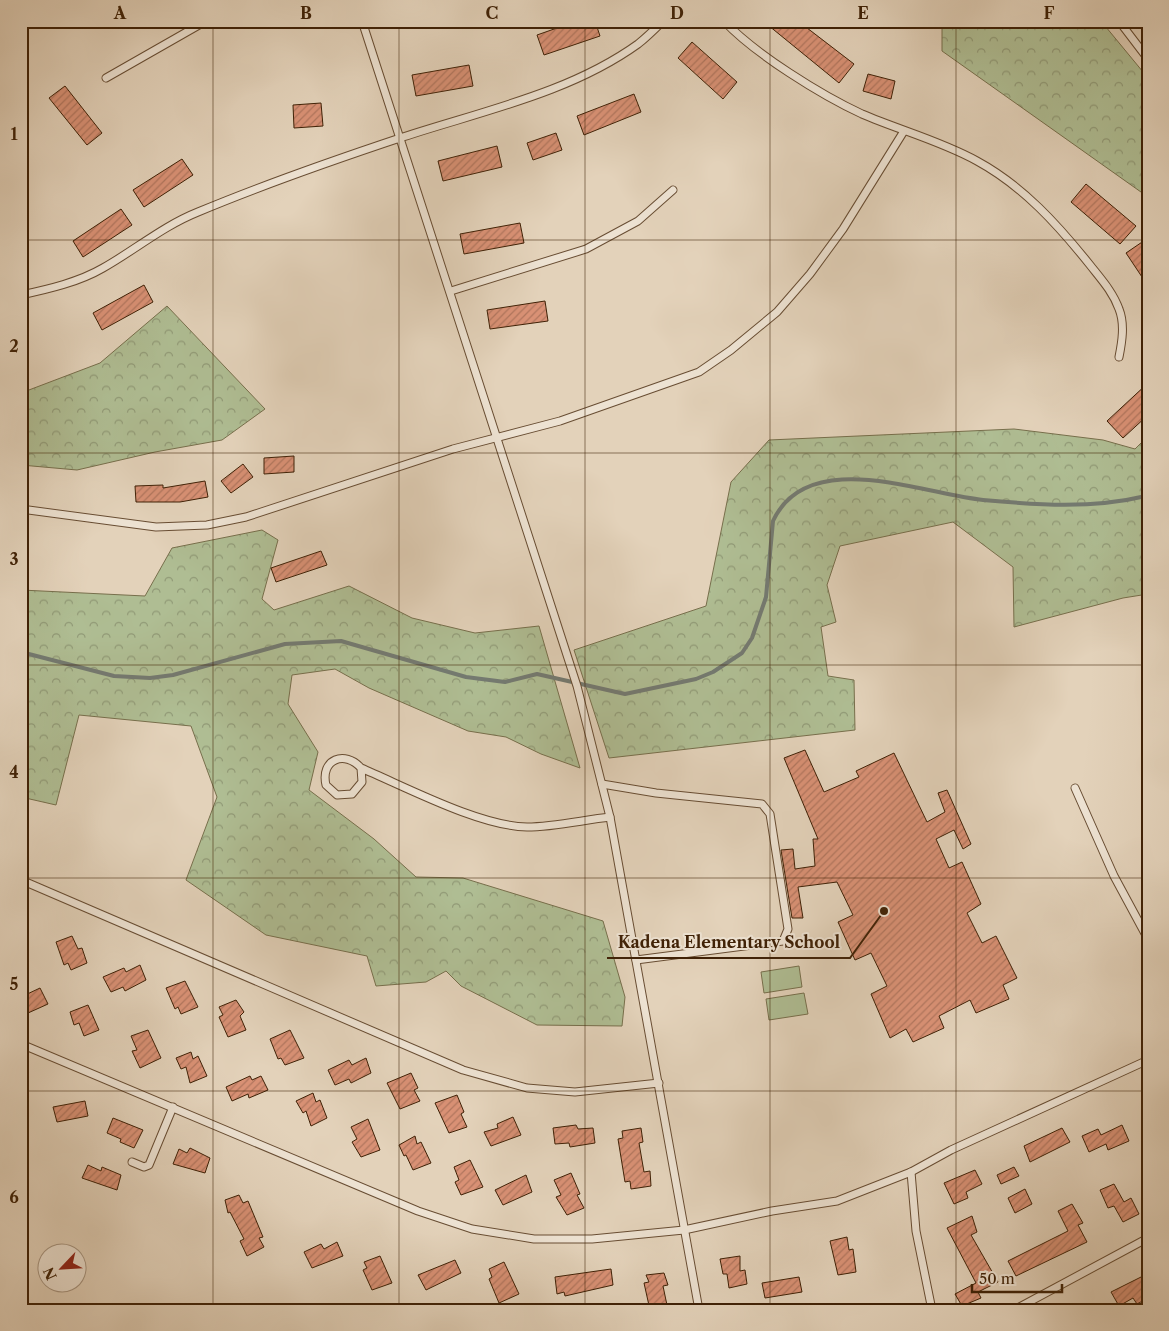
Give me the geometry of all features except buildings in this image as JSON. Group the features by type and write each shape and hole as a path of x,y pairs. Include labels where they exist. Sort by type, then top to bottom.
{"lane":[{"path":"106,78 206,21"},
{"path":"362,21 577,686 610,817 698,1310"},
{"path":"21,295 54,288 103,268 151,236 195,213 248,192 401,138 550,90 592,70 638,44 663,21"},
{"path":"724,21 762,53 824,95 977,161 1038,206 1072,242 1113,295 1120,311 1123,336 1119,357"},
{"path":"1119,21 1148,58"},
{"path":"21,509 156,527 207,525 246,517 453,449 560,421 665,386 699,372 731,350 777,312 810,274 843,229 904,131"},
{"path":"451,292 586,249 638,221 673,190"},
{"path":"361,768 362,782 352,794 337,795 326,784 326,771 336,760 346,758 355,762 361,768 474,816 504,824 527,827 610,817"},
{"path":"602,784 656,793 762,804 770,814 788,929 783,941 636,960"},
{"path":"1075,788 1114,876 1148,939"},
{"path":"21,880 471,1072 527,1088 575,1092 659,1083"},
{"path":"21,1044 418,1211 472,1229 534,1239 582,1239 684,1230 772,1211 837,1201 911,1172 951,1150 1148,1060"},
{"path":"132,1162 140,1166 149,1165 173,1107"},
{"path":"911,1172 916,1231 932,1310"},
{"path":"1014,1310 1148,1238"}],"green space":[{"path":"942,21 1101,21 1148,78 1148,197 942,51"},
{"path":"167,306 265,409 222,440 155,452 77,470 21,465 21,393 100,363"},
{"path":"1014,429 1103,440 1135,449 1148,436 1148,594 1123,598 1014,627 1013,567 953,522 840,546 827,585 836,622 821,627 828,676 854,680 855,730 609,758 574,650 706,606 731,482 769,440"},
{"path":"262,530 278,540 262,599 274,610 349,586 412,618 475,633 539,626 580,768 541,754 506,737 468,731 369,688 335,669 292,675 288,704 318,752 309,790 374,839 416,877 463,878 603,921 625,997 622,1026 537,1025 461,986 446,971 426,982 376,986 367,956 266,935 186,880 217,797 191,726 79,715 56,805 21,797 21,590 145,596 172,548"},
{"path":"799,966 802,987 764,993 761,972"},
{"path":"804,993 808,1014 769,1020 766,999"}],"waterway":[{"path":"21,652 114,676 150,678 173,675 285,644 341,641 466,677 505,682 537,674 625,694 696,679 713,672 742,653 752,638 766,597 773,521 790,498 812,485 839,480 869,480 983,500 1065,505 1105,503 1146,496"}],"place":[{"name":"Kadena Elementary School","path":"884,911"}]}
